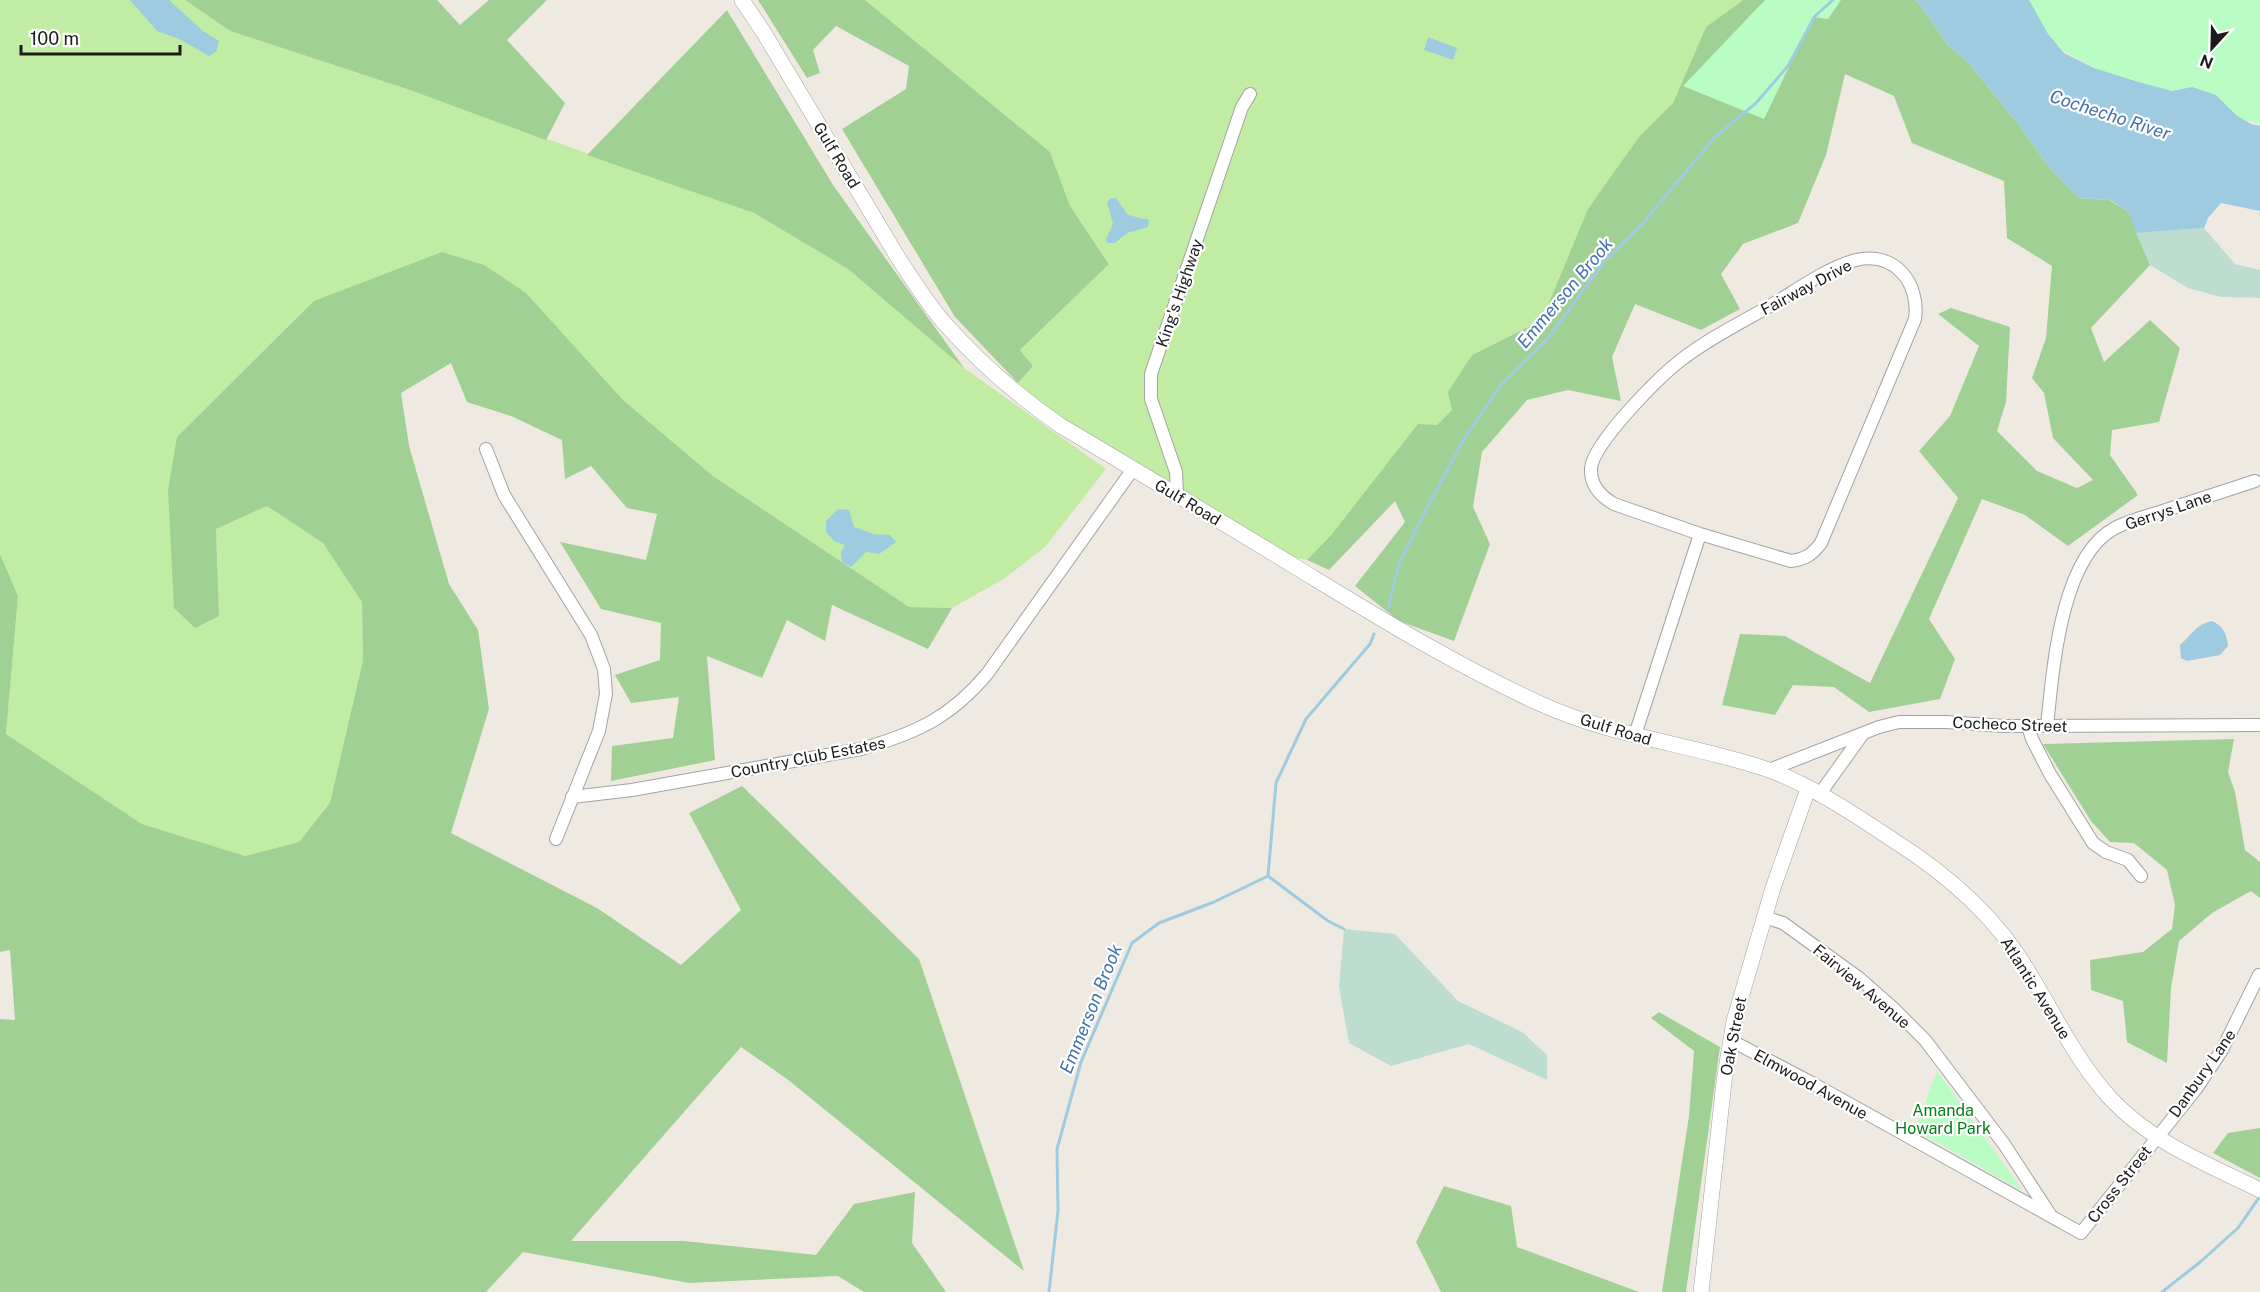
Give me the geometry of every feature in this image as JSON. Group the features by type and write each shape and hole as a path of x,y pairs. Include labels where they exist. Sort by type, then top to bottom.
{"street":[{"name":"Gulf Road","path":"742,0 900,261 945,324 1001,380 1061,426 1420,643 1501,686 1545,706 1635,735 1769,770 1811,791"},
{"name":"King's Highway","path":"1177,495 1176,472 1151,399 1151,374 1242,107 1250,94"},
{"name":"Fairway Drive","path":"1869,259 1892,264 1902,272 1915,293 1917,306 1915,319 1843,496 1821,543 1804,559 1791,561 1700,534 1614,504 1604,498 1596,490 1591,467 1595,454 1602,444 1645,393 1682,359 1803,286 1845,264 1869,259"},
{"path":"486,449 504,495 591,635 604,669 606,694 601,725 556,839"},
{"name":"Country Club Estates","path":"572,797 632,790 852,751 896,739 941,718 970,693 987,674 1133,469"},
{"name":"Gerrys Lane","path":"2047,726 2058,632 2063,613 2083,565 2102,537 2115,528 2136,520 2255,480"},
{"path":"1635,735 1700,534"},
{"name":"Cocheco Street","path":"1769,770 1879,727 1899,722 2028,726 2260,725"},
{"path":"2028,726 2050,774 2093,843 2106,852 2127,860 2141,876"},
{"path":"1811,791 1862,735"},
{"name":"Oak Street","path":"1701,1292 1730,1040 1738,1004 1784,854 1811,791"},
{"name":"Atlantic Avenue","path":"1811,791 1893,840 1961,888 2010,944 2088,1071 2113,1101 2157,1136 2205,1164 2260,1190"},
{"name":"Fairview Avenue","path":"1764,917 1784,923 1859,978 1925,1040 2004,1144 2051,1217"},
{"name":"Danbury Lane","path":"2157,1136 2196,1089 2223,1050 2259,975"},
{"name":"Elmwood Avenue","path":"1730,1040 1812,1083 2081,1233"},
{"name":"Cross Street","path":"2081,1233 2157,1136"}],"green space":[{"path":"0,0 185,0 230,31 410,90 754,213 848,269 964,368 1106,469 1045,547 1005,578 952,608 909,607 713,476 623,400 526,293 177,438 219,616 216,529 267,506 323,543 362,602 363,660 330,804 299,842 245,856 142,824 6,734 18,596 0,554"},
{"path":"185,0 437,0 460,25 489,0 547,0 507,40 565,103 546,140 410,90 230,31"},
{"path":"758,0 865,0 1050,152 1070,206 1109,264 1020,350 1033,366 1018,383 955,317 842,129 906,89 909,66 836,26 813,50 820,73 807,78"},
{"path":"865,0 1743,0 1706,27 1673,103 1639,137 1553,295 1542,320 1472,355 1452,410 1307,560 1287,556 1043,408 1018,383 1033,366 1020,350 1109,263 1070,206 1050,152"},
{"path":"1743,0 1916,0 1949,46 1967,61 2023,130 2048,166 2079,198 2109,200 2129,212 2150,265 2091,328 2104,362 2150,320 2180,348 2159,422 2112,430 2110,455 2138,495 2068,546 2025,515 1982,499 1929,619 1955,659 1940,699 1869,712 1834,687 1793,685 1775,715 1722,705 1740,634 1785,636 1870,683 1958,498 1919,451 1950,416 1979,346 1938,314 1951,308 2010,327 2006,402 1997,431 2037,471 2077,488 2093,480 2053,438 2044,393 2032,378 2046,338 2052,266 2007,238 2004,181 1912,143 1894,96 1845,74 1826,155 1798,223 1743,244 1721,274 1740,309 1701,330 1635,304 1612,357 1621,401 1568,390 1527,400 1482,452 1473,507 1490,544 1454,641 1399,621 1355,586 1405,522 1395,501 1329,570 1307,560 1332,534 1418,424 1437,425 1452,410 1448,392 1472,355 1542,320 1588,209 1639,137 1673,103 1706,27"},
{"path":"1765,0 1841,0 1828,19 1813,17 1764,119 1683,86"},
{"path":"2009,0 2260,0 2260,124 2127,85 2065,52 2011,5"},
{"path":"727,10 833,185 964,368 848,269 754,213 587,155"},
{"path":"2204,228 2235,264 2260,270 2260,298 2221,297 2188,288 2150,265 2136,233"},
{"path":"442,252 484,265 526,293 623,400 713,476 909,607 952,608 928,649 832,605 825,641 787,620 762,678 707,656 715,760 611,781 612,746 673,738 679,697 631,703 615,675 660,660 661,623 601,609 560,542 646,560 657,514 627,508 591,466 565,479 562,440 511,416 467,402 451,363 401,393 409,446 449,584 478,630 489,709 451,833 597,908 681,965 741,910 689,813 742,786 919,959 1024,1271 787,1079 741,1047 571,1241 684,1241 816,1255 854,1204 915,1192 912,1243 946,1292 864,1292 838,1276 689,1283 523,1252 486,1292 0,1292 0,1019 15,1020 10,950 0,952 0,554 18,596 6,734 142,824 245,856 299,842 330,803 363,660 362,602 323,543 267,506 216,529 219,616 195,628 174,608 168,490 177,437 314,301"},
{"path":"2234,739 2228,772 2235,792 2245,850 2260,862 2260,898 2251,891 2212,913 2179,941 2171,988 2167,1063 2127,1042 2123,1001 2091,990 2090,960 2143,952 2172,929 2175,905 2167,870 2134,843 2110,842 2091,821 2043,744"},
{"path":"1344,929 1395,934 1458,1001 1522,1032 1547,1055 1547,1080 1469,1044 1391,1066 1349,1043 1339,987"},
{"path":"1659,1012 1720,1047 1686,1292 1662,1292 1689,1116 1694,1051 1651,1018"},
{"name":"Amanda Howard Park","path":"1937,1071 2023,1191 1915,1130"},
{"path":"2260,1128 2260,1178 2213,1153 2228,1133"},
{"path":"1444,1186 1511,1206 1517,1247 1639,1292 1441,1292 1416,1242"}],"water":[{"path":"130,0 169,0 203,31 219,41 216,52 209,56 179,39 157,31"},
{"name":"Cochecho River","path":"1916,0 2029,0 2048,34 2064,53 2094,68 2135,81 2172,91 2192,87 2216,95 2236,115 2251,124 2260,126 2260,211 2221,203 2208,218 2204,228 2136,233 2129,212 2110,200 2079,198 2048,166 2023,130 1967,61 1949,46"},
{"path":"1428,37 1457,48 1453,60 1424,50"},
{"path":"1111,198 1116,198 1128,215 1149,220 1148,227 1127,233 1115,243 1107,243 1106,239 1113,224 1107,202"},
{"path":"838,509 849,510 854,527 874,534 890,535 896,542 879,554 866,552 851,567 842,562 841,552 845,545 834,541 826,532 826,521"},
{"path":"2212,621 2224,631 2228,646 2220,655 2187,661 2181,658 2180,645 2198,627"}],"waterway":[{"name":"Emmerson Brook","path":"1388,608 1399,564 1429,504 1464,439 1501,385 1549,337 1603,263 1643,223 1715,137 1756,103 1788,66 1815,16 1833,0"},
{"name":"Emmerson Brook","path":"1268,876 1276,783 1306,719 1370,644 1374,634"},
{"path":"1268,876 1328,921 1344,929"},
{"name":"Emmerson Brook","path":"1049,1292 1058,1211 1057,1149 1081,1062 1132,943 1159,923 1214,902 1268,876"},
{"path":"2162,1292 2238,1228 2260,1196"}]}
